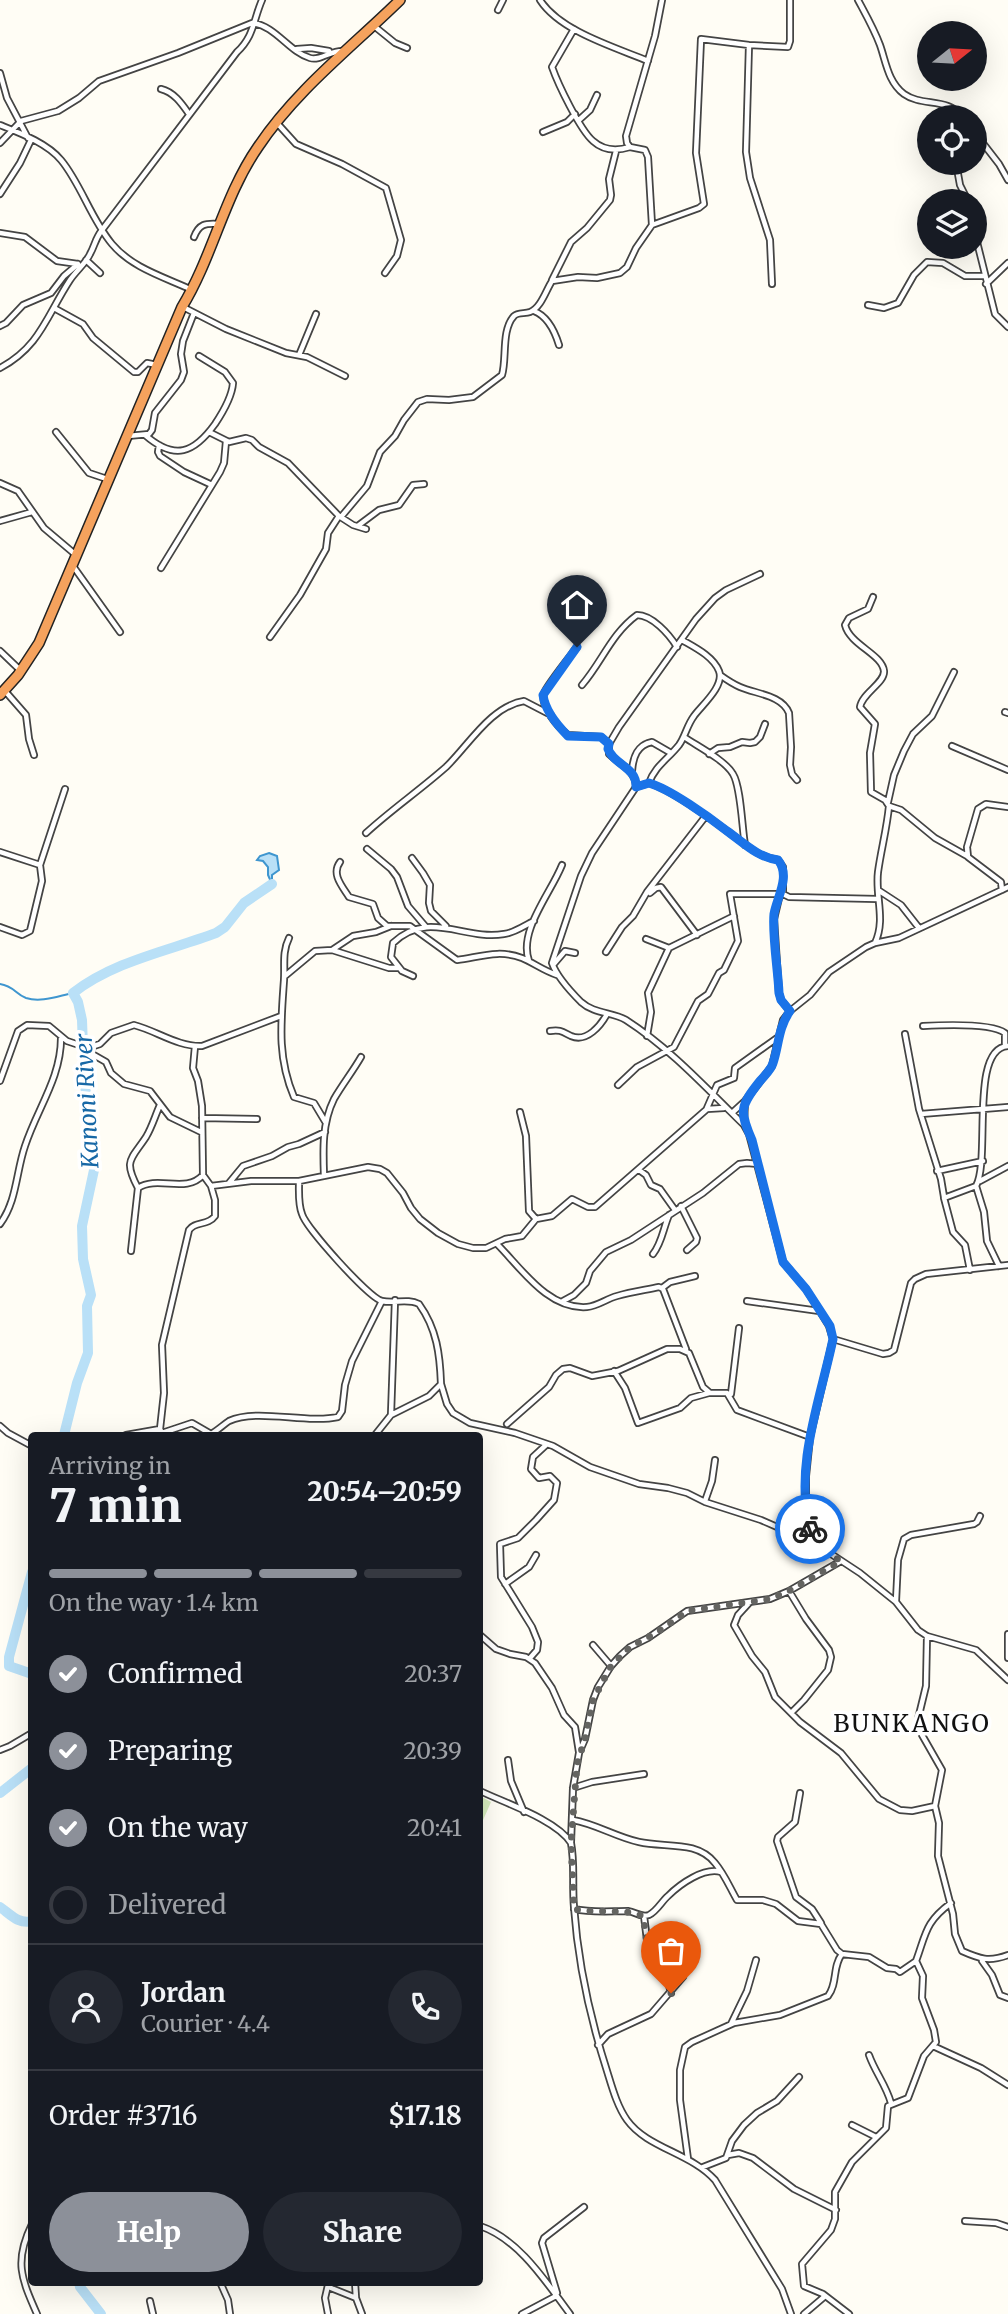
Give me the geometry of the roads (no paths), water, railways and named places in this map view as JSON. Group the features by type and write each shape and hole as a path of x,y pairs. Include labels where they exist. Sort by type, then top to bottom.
{"highway":[{"path":"2,692 39,643 182,307 192,290 229,197 257,147 303,93 400,0"}],"street":[{"path":"0,326 23,304 51,293 64,276 86,260 93,242 189,114 248,41 262,0"},
{"path":"498,10 503,0"},
{"path":"540,0 548,10 574,29 648,61"},
{"path":"629,147 626,136 662,0"},
{"path":"552,281 562,278 597,278 620,273 652,225 704,204 696,153 701,39 788,47 790,0"},
{"path":"858,0 896,86 911,98 947,105"},
{"path":"0,143 21,121 58,111 99,81 252,23 264,26 314,59 330,51"},
{"path":"373,26 395,43 407,48"},
{"path":"574,29 552,67 575,114 595,143 616,151 629,147 645,150 648,157 652,225"},
{"path":"749,45 746,152 750,178 770,240 772,284"},
{"path":"297,49 347,51"},
{"path":"0,73 10,103 30,139 20,163 0,194"},
{"path":"161,89 177,99 189,114"},
{"path":"579,120 590,110 597,95"},
{"path":"544,132 567,122 575,114"},
{"path":"276,123 296,144 342,164 386,188 401,240 397,256 385,273"},
{"path":"0,125 46,148 62,161 111,243 135,264 192,290"},
{"path":"987,148 1008,180"},
{"path":"533,310 552,281 571,242 587,228 610,200 609,179 616,151"},
{"path":"194,237 203,224 219,224"},
{"path":"0,233 25,237 57,261 79,264"},
{"path":"980,259 995,314 1008,327"},
{"path":"86,260 100,274"},
{"path":"868,305 884,308 898,303 914,275 927,262 943,263 967,276 984,276"},
{"path":"986,284 1008,263"},
{"path":"0,368 26,352 79,264"},
{"path":"182,307 249,339 307,357 345,376"},
{"path":"54,308 83,324 93,338 134,372 138,372 147,363 157,365"},
{"path":"270,637 300,595 326,549 328,533 367,486 380,452 395,436 418,402 427,398 449,400 477,396 498,379 504,370 504,347 513,317 517,314 533,310 543,315 559,345"},
{"path":"127,436 145,435 152,430 158,408 181,380 184,372 181,354 183,341 194,313"},
{"path":"299,355 316,314"},
{"path":"145,435 173,451 190,448 202,441 209,432 225,408 233,383 225,372 199,356"},
{"path":"56,432 89,473 108,479"},
{"path":"209,432 234,442 249,439 288,463 340,516 366,529"},
{"path":"161,568 223,466 226,440"},
{"path":"159,445 160,456 184,472 212,485"},
{"path":"0,483 18,491 44,528 77,555"},
{"path":"358,526 379,510 399,505 413,485 424,484"},
{"path":"0,521 32,512"},
{"path":"73,566 120,632"},
{"path":"636,787 632,772 611,757 609,744 631,708 696,619 720,594 760,574"},
{"path":"732,1113 745,1101 772,1066 780,1027 790,1011 810,995 833,969 875,943 899,938 1008,885 935,838 901,810 871,792 870,753 875,721 860,707 862,700 883,677 884,668 849,636 845,625 849,618 868,609 873,597"},
{"path":"582,685 600,663 612,639 636,615 643,615 655,624 677,647"},
{"path":"682,640 712,661 720,675 738,686 764,694 785,705 789,713 790,769 797,780"},
{"path":"577,647 545,689 544,702 568,736 601,737 609,744"},
{"path":"0,651 21,670"},
{"path":"875,943 881,924 877,899 878,874 894,775 913,734 932,716 954,672"},
{"path":"649,783 656,767 684,737 695,715 710,697 720,675"},
{"path":"2,692 26,715 34,755"},
{"path":"366,834 448,765 469,740 505,708 524,701 551,715"},
{"path":"709,754 718,748 755,741 760,737 765,724"},
{"path":"684,737 734,775 746,845"},
{"path":"632,772 635,754 647,743 657,744 671,753"},
{"path":"952,746 1008,770"},
{"path":"790,1011 779,993 774,919 781,893 783,867 779,862 762,857 670,793 649,783 636,787 592,853 581,876 558,940 553,966 582,1003 625,1019 666,1051 744,1125 752,1140 783,1262 830,1326 833,1339 810,1437 806,1476 806,1511 812,1535 818,1546"},
{"path":"0,927 22,934 30,931 42,881 40,865 65,789"},
{"path":"968,857 967,848 978,809 986,804 1008,807"},
{"path":"606,952 705,817"},
{"path":"367,849 391,869 397,877 408,906 416,918 427,927"},
{"path":"0,852 40,865"},
{"path":"412,858 430,885 431,911 446,927"},
{"path":"340,862 336,873 349,897 372,903 380,920 391,926"},
{"path":"530,962 526,953 526,941 562,865"},
{"path":"1001,882 1002,890"},
{"path":"645,896 661,887 697,935"},
{"path":"878,890 901,905 919,928"},
{"path":"618,1085 637,1067 676,1044 698,1001 709,992 735,948 738,934 729,895 781,893 789,897 877,899"},
{"path":"647,1036 651,1012 648,993 669,948 734,916"},
{"path":"413,976 399,968 392,960 393,943 401,935 427,927 446,927 500,935 534,921"},
{"path":"332,950 353,936 406,925 416,929 457,960 502,953 513,955 558,975"},
{"path":"289,938 283,961 282,1053 293,1095 297,1099 314,1103 326,1123"},
{"path":"646,939 669,948"},
{"path":"284,977 315,951 332,950 389,968 399,968"},
{"path":"553,966 565,951 575,953"},
{"path":"550,1031 558,1030 573,1037 582,1036 596,1029 607,1014"},
{"path":"0,1081 18,1031 27,1025 49,1026 73,1044 91,1047 100,1044 111,1032 134,1025 202,1046 281,1016"},
{"path":"923,1026 957,1025 1005,1033 1007,1046 998,1048 990,1062 984,1085 983,1161 978,1184 987,1241 999,1266"},
{"path":"905,1034 920,1114 953,1232 965,1245 970,1270"},
{"path":"0,1224 11,1205 27,1140 51,1089 60,1054 61,1037"},
{"path":"704,1112 717,1085 734,1078 735,1068 778,1037"},
{"path":"161,1432 164,1393 161,1354 172,1296 190,1227 207,1223 215,1216 215,1200 211,1186 203,1175 202,1118 200,1090 194,1068 195,1046"},
{"path":"91,1047 92,1054 106,1062 115,1077 129,1086 150,1091 174,1120 201,1132"},
{"path":"324,1176 326,1123 335,1098 361,1057"},
{"path":"744,1125 745,1101"},
{"path":"131,1251 138,1188 131,1175 131,1156 145,1139 160,1105"},
{"path":"920,1114 1008,1107"},
{"path":"211,1186 265,1180 299,1181 368,1167 380,1169 387,1173 403,1193 420,1219 438,1233 458,1244 486,1248 505,1239 522,1236 536,1219 552,1216 572,1199 588,1207 594,1206 704,1112 713,1108 725,1108"},
{"path":"520,1112 526,1136 529,1211 536,1219"},
{"path":"202,1118 257,1119"},
{"path":"229,1183 243,1166 325,1132"},
{"path":"937,1171 983,1161"},
{"path":"562,1302 586,1283 590,1271 606,1252 631,1240 718,1182 739,1164 758,1164"},
{"path":"944,1198 978,1184 1008,1167"},
{"path":"639,1170 646,1175 651,1185 660,1189 675,1210"},
{"path":"138,1188 152,1184 190,1185 203,1175"},
{"path":"299,1181 302,1215 307,1226 346,1270 367,1291 382,1301 414,1301 427,1315 437,1342 441,1384 447,1404 453,1413 463,1420 547,1444 600,1471 646,1486 673,1489 803,1536 896,1602 918,1630 927,1636 976,1650 1008,1680"},
{"path":"681,1206 696,1238 696,1242 687,1250"},
{"path":"653,1254 661,1243 669,1214"},
{"path":"497,1244 553,1300 585,1307 596,1306 614,1297 662,1288 670,1282 695,1276"},
{"path":"833,1339 883,1354 889,1353 894,1350 911,1283 915,1279 934,1273 1008,1265"},
{"path":"662,1288 703,1387 710,1393"},
{"path":"391,1415 394,1300"},
{"path":"214,1432 230,1421 250,1417 338,1417 342,1411 345,1385 352,1362 382,1301"},
{"path":"747,1301 820,1311"},
{"path":"739,1328 730,1395 735,1408 810,1437"},
{"path":"507,1424 547,1389 556,1374 563,1369 570,1368 589,1376 640,1363 667,1349 687,1350"},
{"path":"614,1371 625,1388 638,1423 680,1408 691,1398 710,1393 724,1392 730,1395"},
{"path":"377,1432 391,1415 429,1396 441,1384"},
{"path":"164,1432 192,1423 208,1432"},
{"path":"0,1426 28,1444"},
{"path":"530,1658 537,1650 538,1642 500,1572 500,1544 520,1536 551,1503 555,1495 557,1483 554,1479 550,1476 539,1478 531,1469 533,1457 547,1444"},
{"path":"705,1501 715,1460"},
{"path":"896,1602 898,1560 904,1539 911,1535 974,1524 980,1516"},
{"path":"505,1584 529,1567 536,1555"},
{"path":"792,2314 770,2268 715,2180 703,2167 642,2134 627,2120 613,2091 598,2045 583,1977 574,1909 571,1843 573,1788 593,1700 611,1666 630,1647 687,1611 770,1599 841,1561"},
{"path":"789,1591 831,1657 828,1670 792,1712"},
{"path":"748,1603 734,1625 767,1675 775,1697 800,1722 841,1753 879,1798 900,1810 912,1811 935,1806"},
{"path":"1008,1634 1008,1658"},
{"path":"927,1636 926,1686 918,1719 922,1734 942,1770 935,1806 939,1823 938,1856 958,1945 962,1951 982,1960 1008,1955"},
{"path":"483,1638 501,1651 530,1658 547,1680 564,1715 575,1727 579,1753"},
{"path":"593,1645 611,1666"},
{"path":"0,1750 28,1735"},
{"path":"508,1760 511,1781 525,1812"},
{"path":"573,1788 592,1782 644,1774"},
{"path":"483,1792 554,1825 571,1843"},
{"path":"800,1793 795,1822 777,1841 796,1897 812,1909 842,1954 869,1957 900,1972 916,1961 925,1930 936,1914 950,1903"},
{"path":"573,1819 640,1843 694,1848 711,1858 737,1900 768,1901 798,1921 821,1924"},
{"path":"574,1909 627,1911 643,1916 652,1913 674,1890 700,1875 710,1870 721,1872"},
{"path":"643,1916 649,1956 666,1973 671,1993"},
{"path":"688,2159 680,2100 683,2051 692,2042 731,2025 780,2015 828,1996 833,1990 836,1962 842,1954"},
{"path":"731,2025 747,1991 756,1960"},
{"path":"982,1960 1000,1995 1008,1998"},
{"path":"849,2314 823,2294 804,2286 802,2264 827,2237 835,2219 835,2192 852,2162 886,2128 888,2106 908,2098 924,2056 933,2046 936,2036 922,1998 923,1976 916,1961"},
{"path":"598,2045 608,2034 651,2014 683,1977"},
{"path":"933,2046 981,2068 1008,2085"},
{"path":"869,2055 887,2088 891,2103"},
{"path":"703,2167 723,2160 744,2125 777,2101 799,2077"},
{"path":"852,2125 876,2137"},
{"path":"728,2155 739,2153 753,2158 794,2189 836,2210"},
{"path":"557,2297 542,2243 544,2238 584,2207"},
{"path":"965,2221 996,2223 1008,2227"},
{"path":"483,2227 498,2233 509,2242 570,2314"},
{"path":"28,2236 20,2260 37,2314"},
{"path":"222,2286 230,2314"},
{"path":"327,2286 325,2298 328,2314"},
{"path":"330,2286 336,2291 356,2298"},
{"path":"355,2286 362,2314"},
{"path":"804,2314 821,2300 823,2294"},
{"path":"522,2314 557,2297"},
{"path":"149,2301 153,2314"}],"water":[{"path":"269,853 277,856 279,870 272,875 272,884 268,867 263,861 257,860"}],"waterway":[{"name":"Kanoni River","path":"65,1432 88,1353 87,1306 91,1295 83,1259 82,1226 94,1170 84,1075 82,1020 73,993 124,965 216,933 225,927 244,903 272,884"},
{"path":"0,984 22,996 38,1000 73,993"},
{"name":"Kanoni River","path":"28,1587 9,1657 9,1666 28,1673"},
{"name":"Kanoni River","path":"0,1793 28,1771"},
{"name":"Kanoni River","path":"0,1907 11,1916 28,1922"},
{"name":"Kanoni River","path":"80,2286 101,2314"}],"district":[{"name":"BUNKANGO","path":"912,1724"}]}
